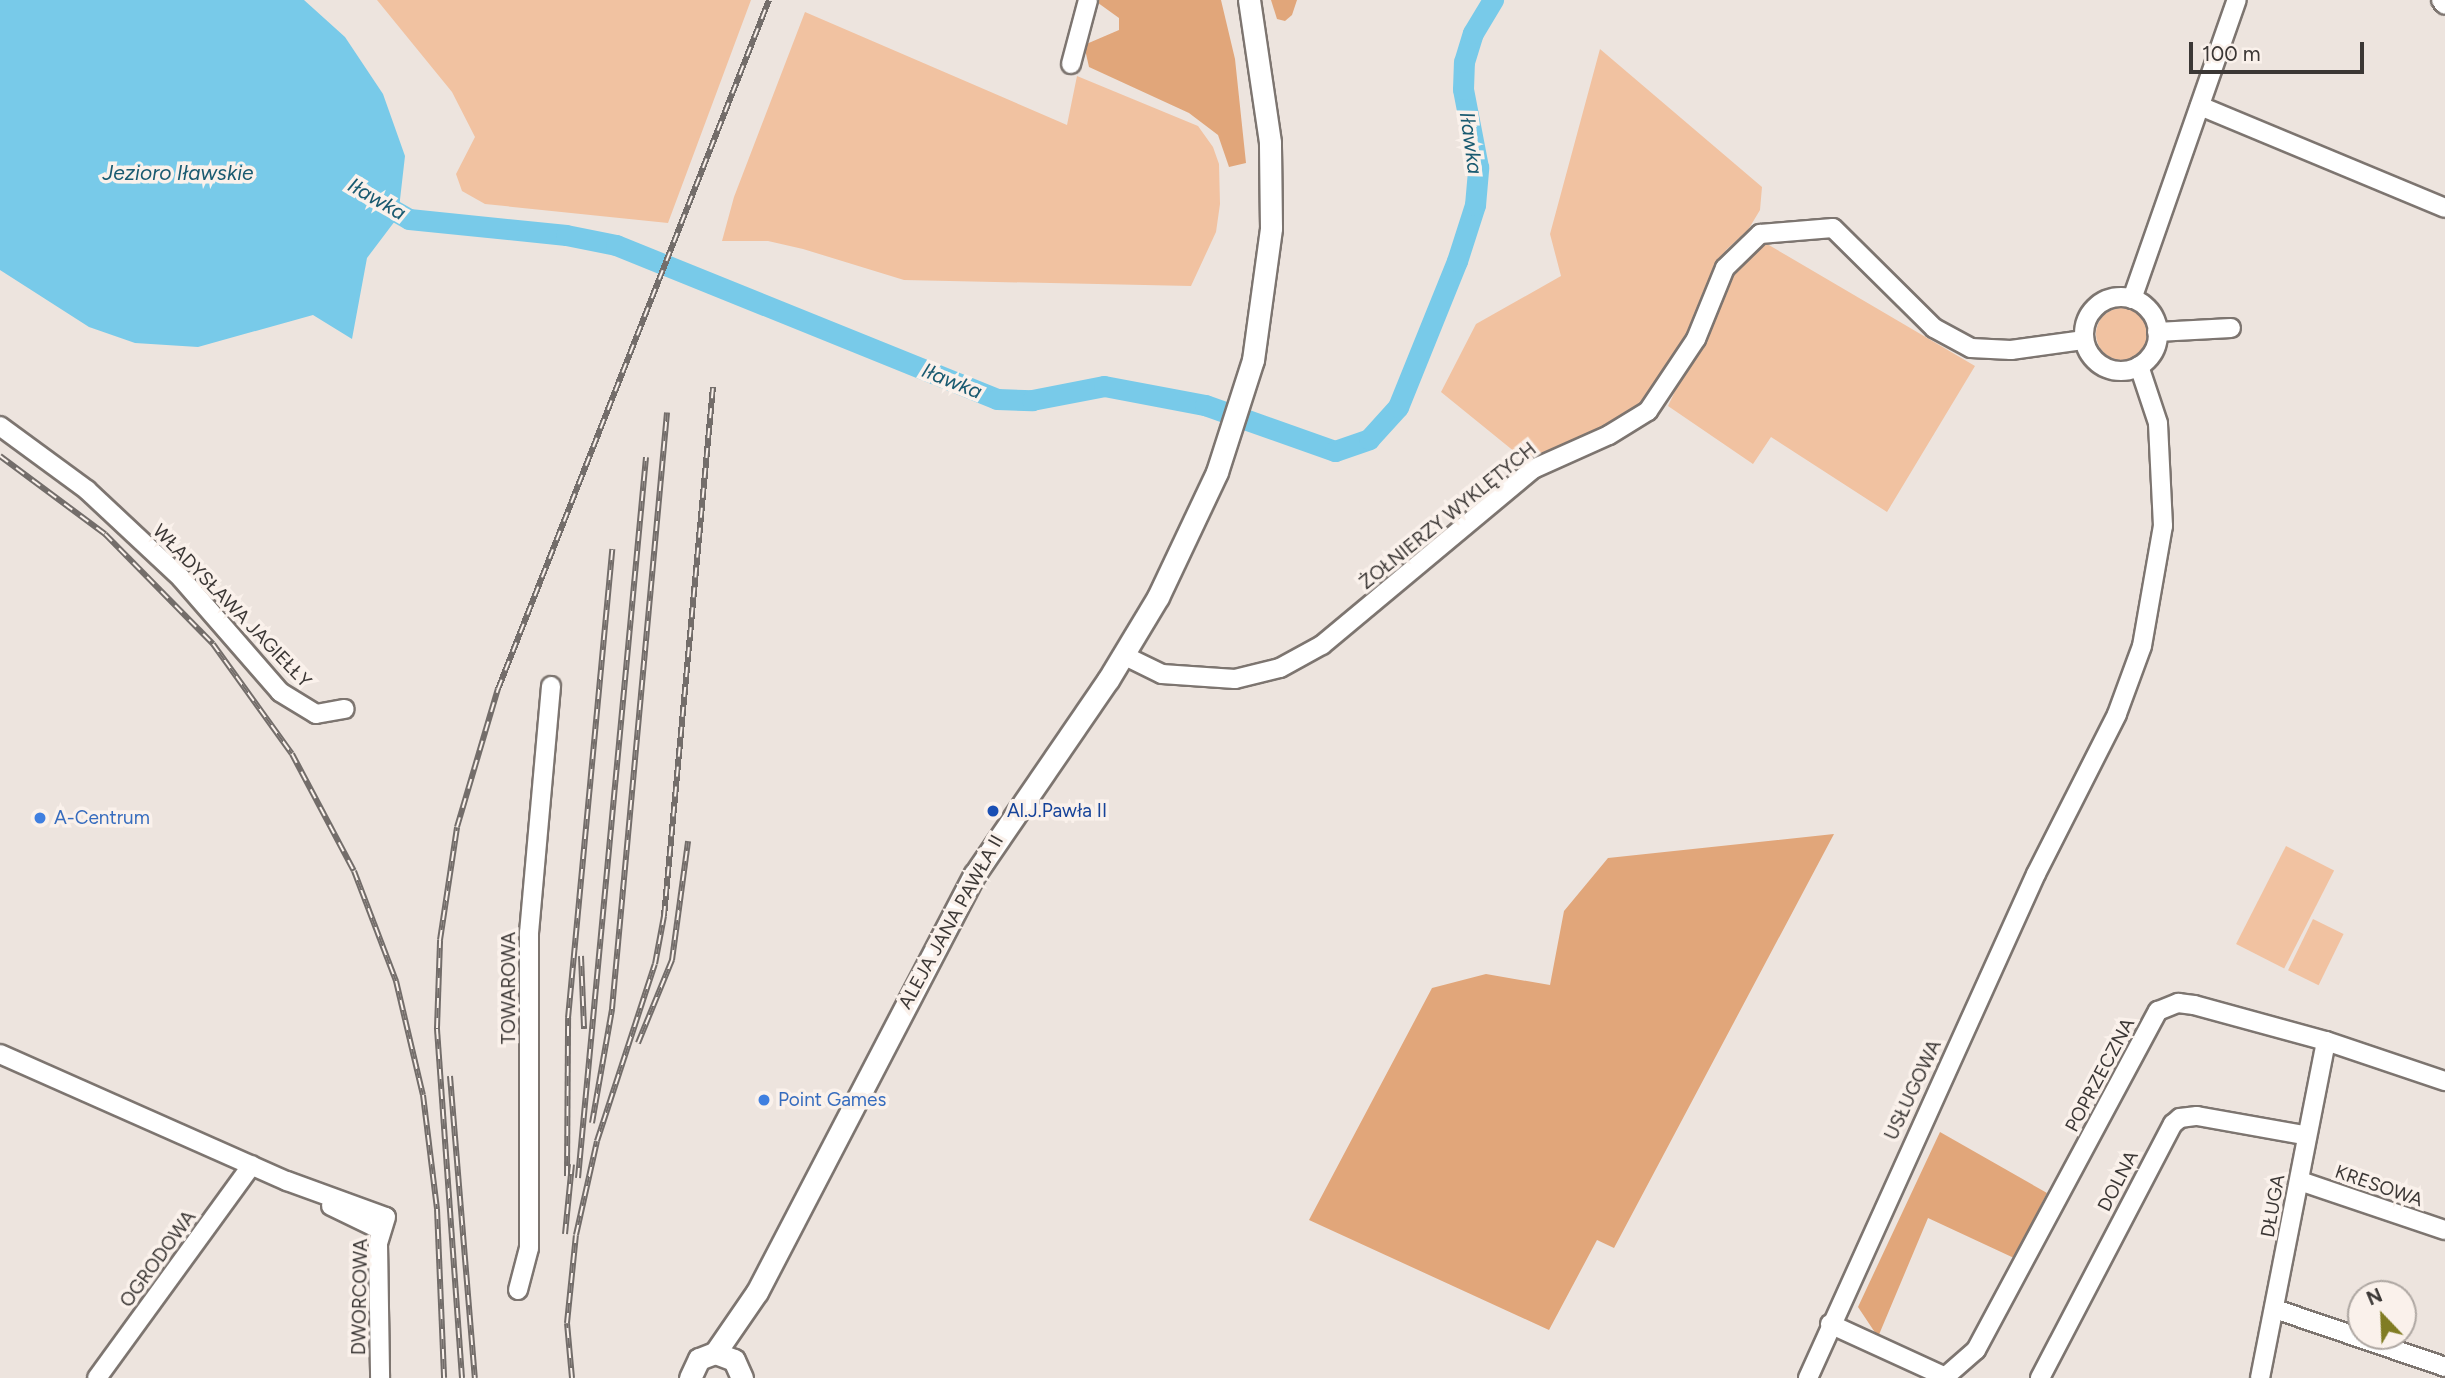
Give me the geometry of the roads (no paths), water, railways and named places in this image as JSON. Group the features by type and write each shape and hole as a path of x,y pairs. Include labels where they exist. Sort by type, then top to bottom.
{"main road":[{"name":"ALEJA JANA PAWŁA II","path":"736,1368 757,1292 975,874 1123,655 1185,542 1239,410 1267,277 1273,185 1270,142 1249,0"},
{"path":"690,1378 699,1359 736,1368"}],"street":[{"path":"1071,64 1088,0"},
{"path":"2132,299 2237,0"},
{"path":"2441,0 2445,5"},
{"path":"2200,106 2445,208"},
{"name":"ŻOŁNIERZY WYKLĘTYCH","path":"1123,655 1162,674 1235,679 1280,668 1322,645 1534,469 1609,435 1648,411 1696,339 1725,268 1760,234 1833,228 1847,237 1934,328 1971,348 2011,350 2084,340"},
{"path":"2109,299 2132,299 2154,317 2157,332 2153,352 2139,366 2124,371 2106,368 2092,358 2084,340 2085,324 2094,308 2109,299"},
{"path":"2157,332 2231,328"},
{"name":"USŁUGOWA","path":"1808,1378 1830,1324 2036,874 2117,714 2152,603 2163,526 2162,459 2158,423 2139,366"},
{"name":"WŁADYSŁAWA JAGIEŁŁY","path":"0,426 87,490 181,578 280,692 316,714 345,709"},
{"name":"TOWAROWA","path":"518,1290 529,1239 529,933 551,686"},
{"name":"POPRZECZNA","path":"1947,1377 1976,1350 2158,1011 2178,1003 2193,1005 2326,1041 2445,1082"},
{"name":"DŁUGA","path":"2260,1378 2300,1181 2304,1135 2326,1041"},
{"path":"0,1054 252,1165"},
{"name":"DOLNA","path":"2040,1378 2172,1124 2180,1118 2197,1116 2304,1135"},
{"name":"DWORCOWA","path":"252,1165 384,1223 380,1378"},
{"name":"OGRODOWA","path":"97,1378 252,1165"},
{"name":"KRESOWA","path":"2300,1181 2445,1230"},
{"path":"2275,1309 2445,1367"},
{"path":"1830,1324 1947,1377"}],"water":[{"name":"Jezioro Iławskie","path":"0,0 304,0 345,37 383,94 405,156 398,217 367,258 352,339 313,315 198,347 135,343 89,327 0,270"}],"waterway":[{"name":"Iławka","path":"374,199 409,219 566,235 616,245 997,399 1032,400 1104,386 1205,405 1335,451 1369,439 1398,407 1457,261 1475,205 1478,167 1463,89 1464,62 1473,33 1493,0"}],"railway":[{"path":"462,1378 437,1028 440,940 457,827 498,689 769,0"},
{"path":"572,1378 567,1323 576,1235 597,1141 655,964 664,916 713,387"},
{"path":"592,1123 612,1009 667,413"},
{"path":"0,456 105,534 213,644 292,754 354,871 396,981 423,1095 437,1209 444,1378"},
{"path":"578,1178 646,457"},
{"path":"567,1176 568,1018 612,549"},
{"path":"638,1043 672,960 688,841"},
{"path":"581,956 584,1029"},
{"path":"450,1076 475,1378"},
{"path":"565,1234 572,1164"}],"place":[{"name":"Al.J.Pawła II","path":"993,811"},
{"name":"A-Centrum","path":"40,818"},
{"name":"Point Games","path":"764,1100"}]}
